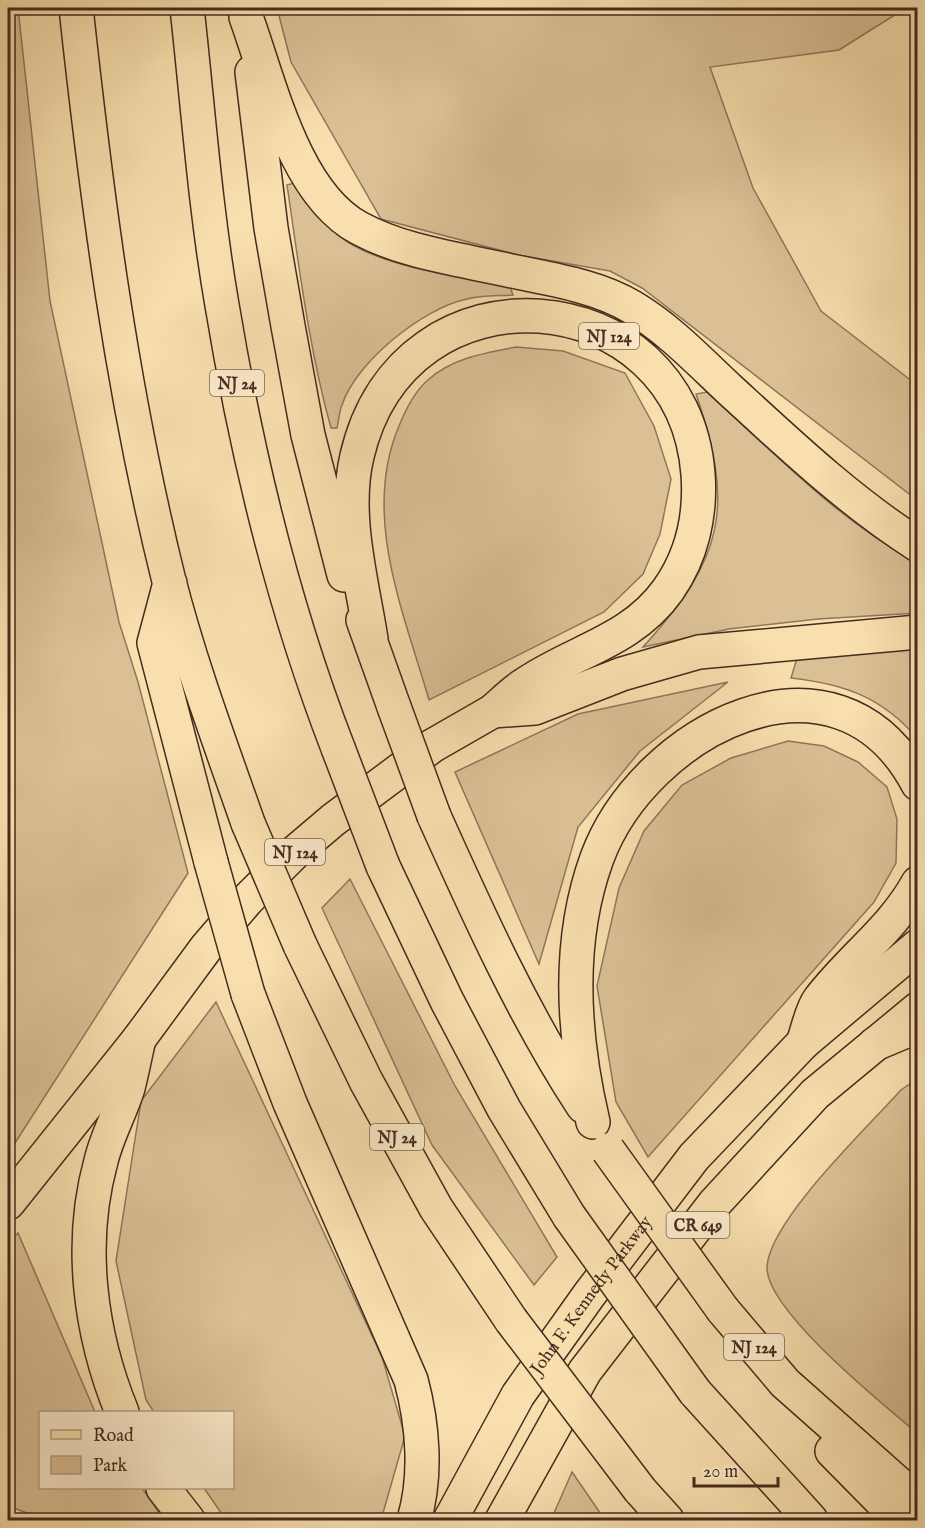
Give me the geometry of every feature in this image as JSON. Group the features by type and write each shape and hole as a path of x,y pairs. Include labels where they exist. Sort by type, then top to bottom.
{"main road":[{"name":"NJ 24","path":"76,8 109,285 136,435 170,583 248,823 300,945 366,1081 436,1209 511,1320 640,1490 667,1521"},
{"name":"NJ 24","path":"187,8 209,216 222,305 241,405 287,599 310,675 384,866 457,1020 504,1109 569,1216 695,1392 811,1521"},
{"path":"245,12 295,154 319,194 339,215 359,228 415,249 567,283 611,297 633,307 670,334 770,426 883,523 918,545"},
{"path":"245,12 271,228 308,435 342,568 371,639"},
{"name":"NJ 124","path":"8,1203 139,1039 206,948 293,854 379,783 432,746 493,711 525,684 612,640 643,617 666,592 687,557 696,524 699,494 697,456 683,414 652,369 637,354 604,333 582,325 537,316 505,316 472,322 428,345 410,360 384,390 359,449 353,500 356,542 371,639 394,707 434,816 464,882 555,1064 601,1136 723,1310 785,1383 918,1501"},
{"path":"170,583 154,643 248,994 290,1103 411,1380 420,1414 421,1477 414,1521"},
{"path":"493,711 535,708 622,674 699,652 918,632"},
{"path":"601,1136 577,1036 579,932 584,897 610,829 647,779 694,740 726,721 766,709 799,705 837,710 860,721 894,747 906,762 918,784"},
{"path":"803,1043 818,1001 907,903 918,883"},
{"name":"John F. Kennedy Parkway","path":"450,1521 518,1395 589,1295 694,1157 803,1043 918,946"},
{"name":"CR 649","path":"502,1521 585,1371 708,1211 763,1148 815,1094 918,1009"},
{"path":"875,1044 918,1026"},
{"path":"121,1411 105,1367 96,1325 91,1289 90,1221 100,1164 127,1089 139,1039"},
{"path":"785,1383 811,1431 900,1521"},
{"path":"164,1489 188,1521"}],"green space":[{"path":"8,8 18,8 50,301 119,622 138,682 188,873 8,1154"},
{"path":"277,8 906,8 839,50 710,67 753,188 821,311 917,385 917,500 642,288 610,271 518,255 381,219 291,62"},
{"path":"294,183 331,229 364,251 404,265 510,287 513,295 484,296 450,304 431,313 393,339 361,372 350,388 340,410 337,428 331,428 323,398 300,277 287,185"},
{"path":"516,347 563,351 625,373 654,426 671,479 660,534 643,574 604,612 429,700 390,564 385,529 384,494 388,460 404,414 415,395 428,380 458,361"},
{"path":"707,392 833,506 888,546 917,563 917,613 818,619 729,629 643,647 691,586 706,558 714,530 718,501 716,469 696,394"},
{"path":"917,649 917,738 890,712 861,695 828,684 791,678 798,655"},
{"path":"728,682 640,751 578,827 539,964 455,772 578,714"},
{"path":"788,741 824,746 858,762 887,787 897,819 896,863 874,902 648,1157 616,1102 597,986 619,888 644,831 682,785 731,758"},
{"path":"350,879 455,1086 557,1257 534,1285 432,1145 322,908"},
{"path":"216,1002 382,1357 405,1436 381,1520 226,1520 205,1489 234,1489 234,1411 153,1411 146,1400 116,1261 141,1101"},
{"path":"917,1079 917,1433 854,1379 804,1330 771,1284 767,1266 773,1247 785,1224 802,1200 901,1090"},
{"path":"18,1233 95,1411 39,1411 39,1489 143,1489 164,1520 46,1520 8,1506 8,1243"},
{"path":"572,1472 605,1520 551,1520"}]}
